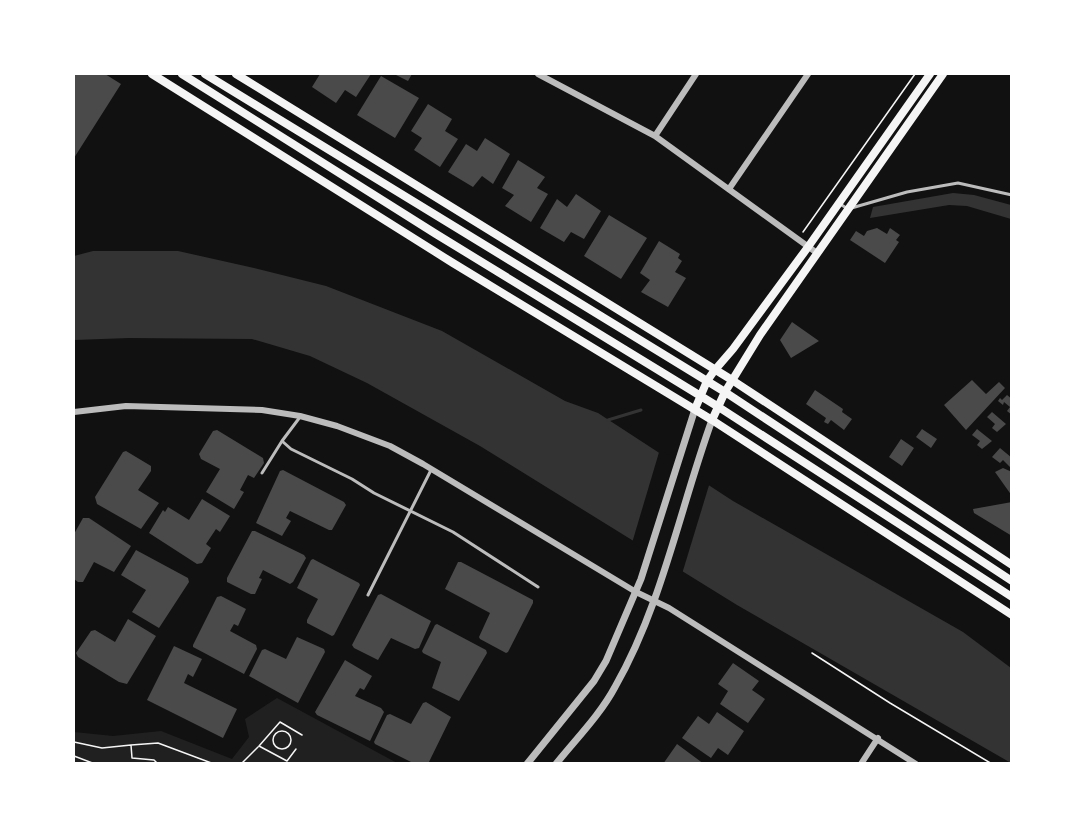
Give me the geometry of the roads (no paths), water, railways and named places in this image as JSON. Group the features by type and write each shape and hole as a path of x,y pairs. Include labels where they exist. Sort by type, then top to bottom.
{"main road":[{"path":"152,74 453,263 695,409 1011,615"},
{"path":"183,74 436,234 717,406 1011,597"},
{"path":"205,74 725,392 1011,580"},
{"path":"236,74 732,380 1011,565"},
{"path":"695,409 714,371 733,349 808,247 930,74"},
{"path":"712,420 717,406 760,335 943,74"}],"street":[{"path":"538,74 655,136 817,253"},
{"path":"655,136 696,74"},
{"path":"729,189 808,74"},
{"path":"74,412 126,406 262,410 300,416 337,426 390,446 636,592 654,600 878,738 916,764"},
{"path":"527,764 594,681 606,661 641,579 695,409"},
{"path":"556,764 614,690 634,650 658,589 712,420"},
{"path":"861,764 878,738"}],"lane":[{"path":"839,203 848,209 907,192 958,183 1011,195"},
{"path":"262,473 300,416"},
{"path":"282,441 291,449 465,539 538,586"},
{"path":"368,595 432,469"}],"waterway":[{"path":"608,420 641,410"}]}
